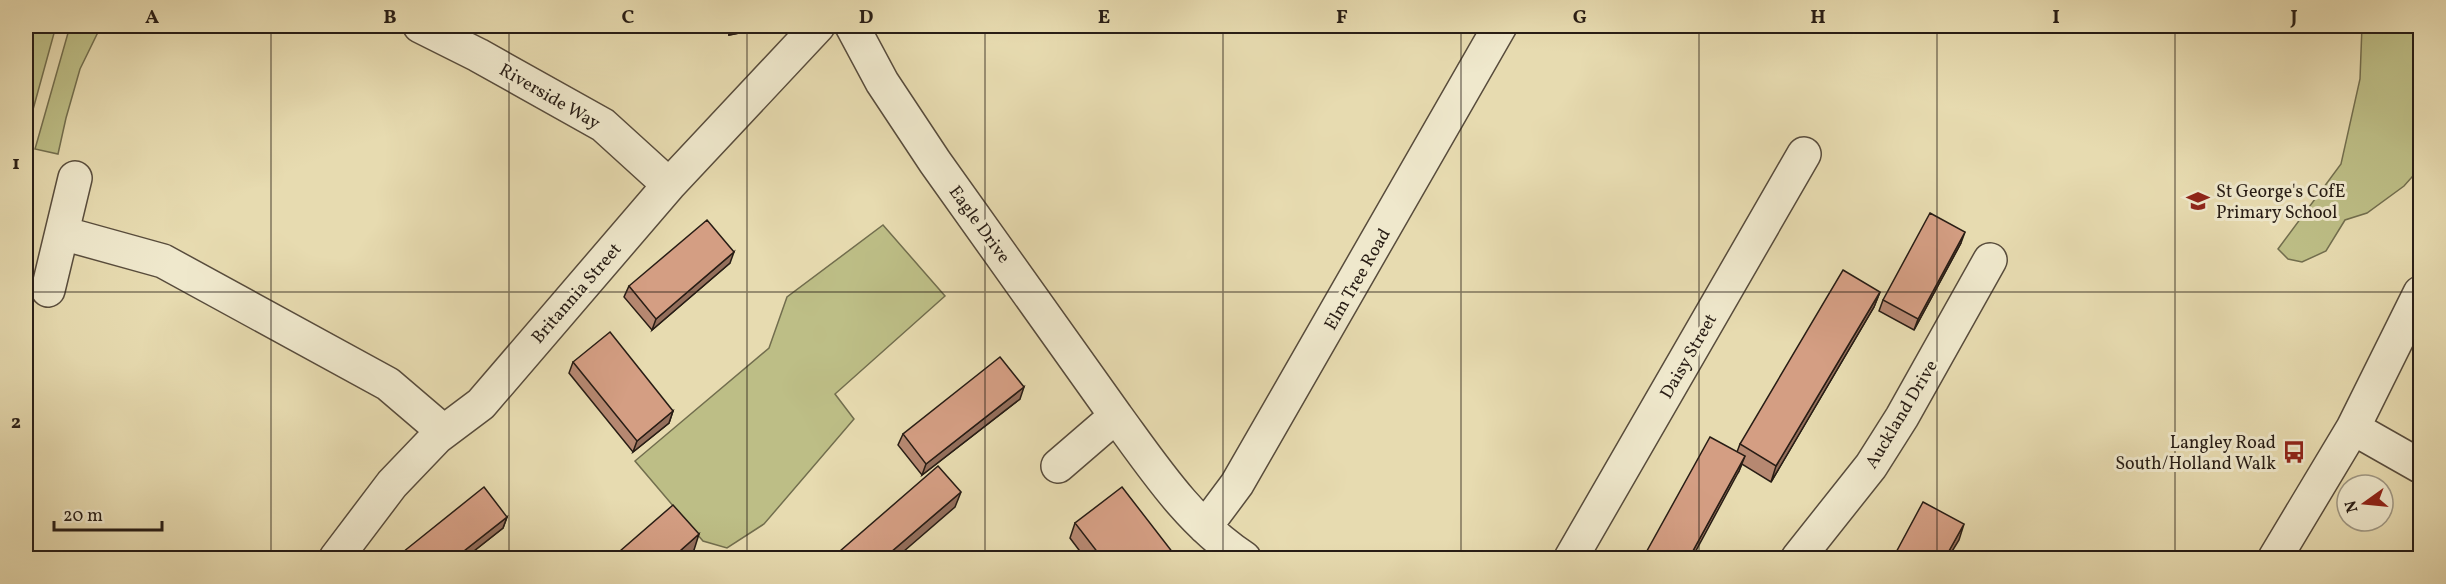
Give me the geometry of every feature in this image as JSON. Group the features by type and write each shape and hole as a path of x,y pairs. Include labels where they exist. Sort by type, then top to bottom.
{"street":[{"name":"Riverside Way","path":"420,26 508,71 603,125 669,184"},
{"name":"Britannia Street","path":"336,558 393,484 443,431 481,404 669,184 818,26"},
{"name":"Eagle Drive","path":"852,26 882,82 935,162 1116,416 1162,478 1205,527 1244,558"},
{"name":"Elm Tree Road","path":"1205,527 1237,484 1500,26"},
{"name":"Daisy Street","path":"1571,558 1804,154"},
{"path":"48,290 75,178"},
{"path":"62,233 163,261 388,384 443,431"},
{"name":"Auckland Drive","path":"1798,558 1871,466 1902,417 1990,260"},
{"path":"2275,558 2353,428 2421,293"},
{"path":"1058,466 1116,416"},
{"path":"2353,428 2421,466"}],"green space":[{"path":"26,26 56,26 26,135"},
{"path":"70,26 101,26 80,69 58,154 35,149"},
{"path":"2362,26 2420,26 2420,168 2404,186 2367,213 2345,220 2326,251 2302,262 2288,259 2278,249 2341,164 2360,79"},
{"path":"883,225 945,296 835,394 854,419 764,524 727,548 703,541 635,461 769,348 787,297"}],"building":[{"path":"1930,213 1965,232 1918,319 1883,300"},
{"path":"707,220 734,252 656,319 629,286"},
{"path":"1843,270 1880,292 1776,466 1740,444"},
{"path":"610,332 673,411 637,441 573,362"},
{"path":"1000,357 1024,387 926,464 903,434"},
{"path":"1710,437 1745,456 1689,558 1643,558"},
{"path":"938,466 961,492 884,558 832,558"},
{"path":"484,487 507,517 455,558 408,558 403,552"},
{"path":"1122,487 1177,558 1102,558 1075,523"},
{"path":"1923,502 1964,524 1945,558 1893,558"},
{"path":"673,505 699,534 672,558 612,558"}],"place":[{"name":"St George's CofE Primary School","path":"2198,201"},
{"name":"Langley Road South/Holland Walk","path":"2294,452"}]}
